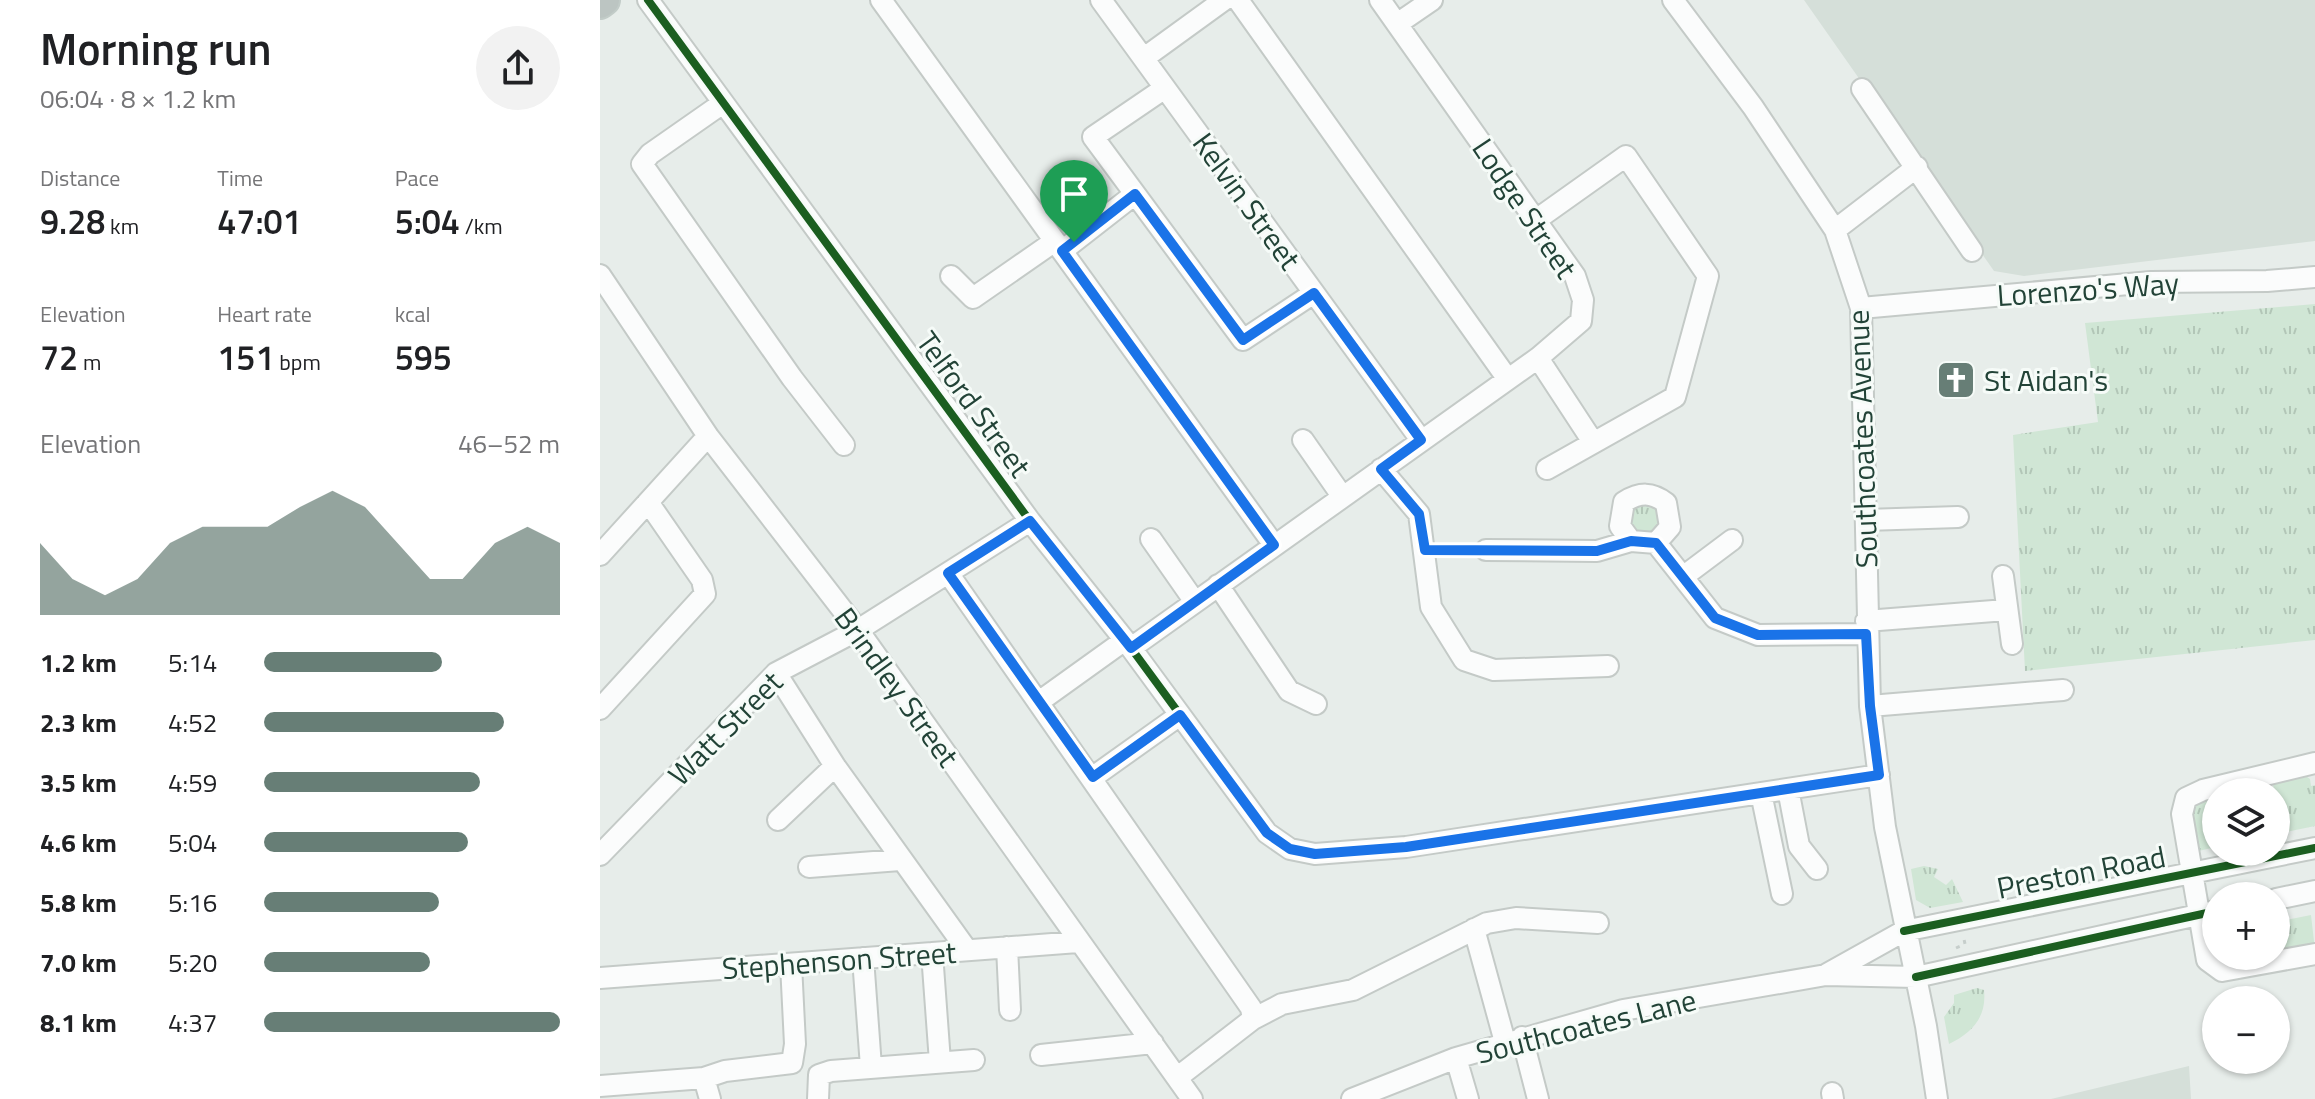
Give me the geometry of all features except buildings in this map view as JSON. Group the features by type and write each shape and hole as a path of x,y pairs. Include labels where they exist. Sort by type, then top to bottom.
{"street":[{"name":"Telford Street","path":"648,0 1030,521 1128,644 1267,833 1290,849 1315,854 1406,847 1879,775"},
{"path":"881,0 1274,545"},
{"name":"Kelvin Street","path":"1101,0 1421,440"},
{"path":"1144,58 1224,0"},
{"path":"1238,0 1507,378"},
{"name":"Lodge Street","path":"1040,701 1195,602 1538,358 1581,321 1583,300 1575,276 1380,0"},
{"path":"1397,24 1432,0"},
{"name":"Southcoates Avenue","path":"1673,0 1753,107 1835,230 1861,308 1870,706 1885,827 1904,931"},
{"path":"1165,88 1093,137 1243,340 1314,293"},
{"path":"1862,89 1972,251"},
{"path":"723,103 650,154 642,164 792,378 844,445"},
{"path":"1536,220 1626,156 1708,276 1675,397 1547,469"},
{"path":"1835,230 1917,167"},
{"path":"951,276 973,298 1135,194"},
{"name":"Brindley Street","path":"600,275 708,436 858,630 1192,1099"},
{"name":"Lorenzo's Way","path":"1861,308 2151,282 2267,281 2315,277"},
{"path":"1538,358 1593,442"},
{"path":"600,555 708,436"},
{"path":"1303,440 1342,496"},
{"path":"1381,469 1419,514 1431,607 1464,660 1494,670 1608,666"},
{"path":"1631,541 1620,526 1624,502 1636,494 1656,495 1666,503 1670,527 1656,543"},
{"path":"600,709 705,594 702,580 648,502"},
{"path":"1866,520 1958,517"},
{"name":"Watt Street","path":"600,855 776,673 858,630 1030,521"},
{"path":"1151,539 1195,602"},
{"path":"1684,576 1732,540"},
{"path":"1486,550 1597,551 1631,541 1656,543 1715,618 1758,635 1866,627 2006,610"},
{"path":"948,573 1234,982 1251,1008 1253,1019"},
{"path":"2003,576 2012,644"},
{"path":"1218,585 1289,691 1316,704"},
{"path":"776,673 835,766 967,950"},
{"path":"1870,706 2063,690"},
{"path":"1093,777 1180,715"},
{"path":"2202,899 2193,874 2182,814 2186,798 2315,763"},
{"path":"778,820 835,766"},
{"path":"1788,789 1799,846 1817,869"},
{"path":"1761,793 1782,894"},
{"name":"Preston Road","path":"1904,931 2315,848"},
{"path":"809,867 900,860"},
{"path":"2290,896 2315,891"},
{"path":"1916,977 2202,914"},
{"path":"1178,1077 1253,1019 1296,999 1330,997 1353,990 1474,929 1516,918 1598,923"},
{"path":"1474,929 1538,1099"},
{"path":"1904,931 1916,977 1937,1099"},
{"name":"Southcoates Lane","path":"1826,975 1904,931"},
{"name":"Stephenson Street","path":"600,978 1078,942"},
{"path":"1007,947 1010,1010"},
{"path":"932,953 940,1062"},
{"path":"2290,959 2315,954"},
{"path":"863,958 871,1067"},
{"path":"600,1086 704,1078 725,1071 792,1063 795,1044 791,964"},
{"name":"Southcoates Lane","path":"1352,1099 1456,1058 1623,1010 1826,975 1916,977"},
{"path":"1041,1055 1153,1043"},
{"path":"1456,1058 1468,1099"},
{"path":"818,1099 819,1075 871,1067 974,1060"},
{"path":"704,1078 710,1099"}],"path":[{"path":"1959,920 1965,944 1956,946 1961,967"}],"shaded area":[{"path":"1804,0 2315,0 2315,241 2024,276 1994,271"},
{"path":"2189,1066 2191,1099 2051,1099"}],"green space":[{"path":"2315,304 2315,640 2025,671 2013,435 2098,422 2085,323"},
{"path":"1644,503 1656,507 1660,519 1656,531 1644,535 1632,531 1628,519 1632,507"},
{"path":"2300,772 2310,779 2311,786 2315,785 2315,826 2290,831 2290,778 2277,778"},
{"path":"2202,796 2202,850 2194,852 2190,801"},
{"path":"1924,866 1938,869 1934,877 1946,885 1952,879 1963,902 1930,908 1916,900 1911,869"},
{"path":"2311,915 2315,950 2290,954 2290,919"},
{"path":"1977,988 1984,990 1980,1016 1965,1035 1949,1044 1944,1017 1954,1003 1954,995"}],"cycle path":[{"path":"648,0 1030,521 1131,648 1267,833 1290,849 1315,854 1406,847 1879,775"},
{"path":"1904,931 2315,848"},
{"path":"1916,977 2202,914"}],"place":[{"name":"St Aidan's","path":"1956,380"}],"route":[{"path":"1135,194 1243,340 1314,293 1421,440 1381,469 1419,514 1425,550 1597,551 1631,541 1656,543 1715,618 1758,635 1866,634 1870,706 1879,775 1406,847 1315,854 1290,849 1267,833 1180,715 1093,777 948,573 1030,521 1131,648 1274,545 1062,251 1074,242 1135,194"}]}
